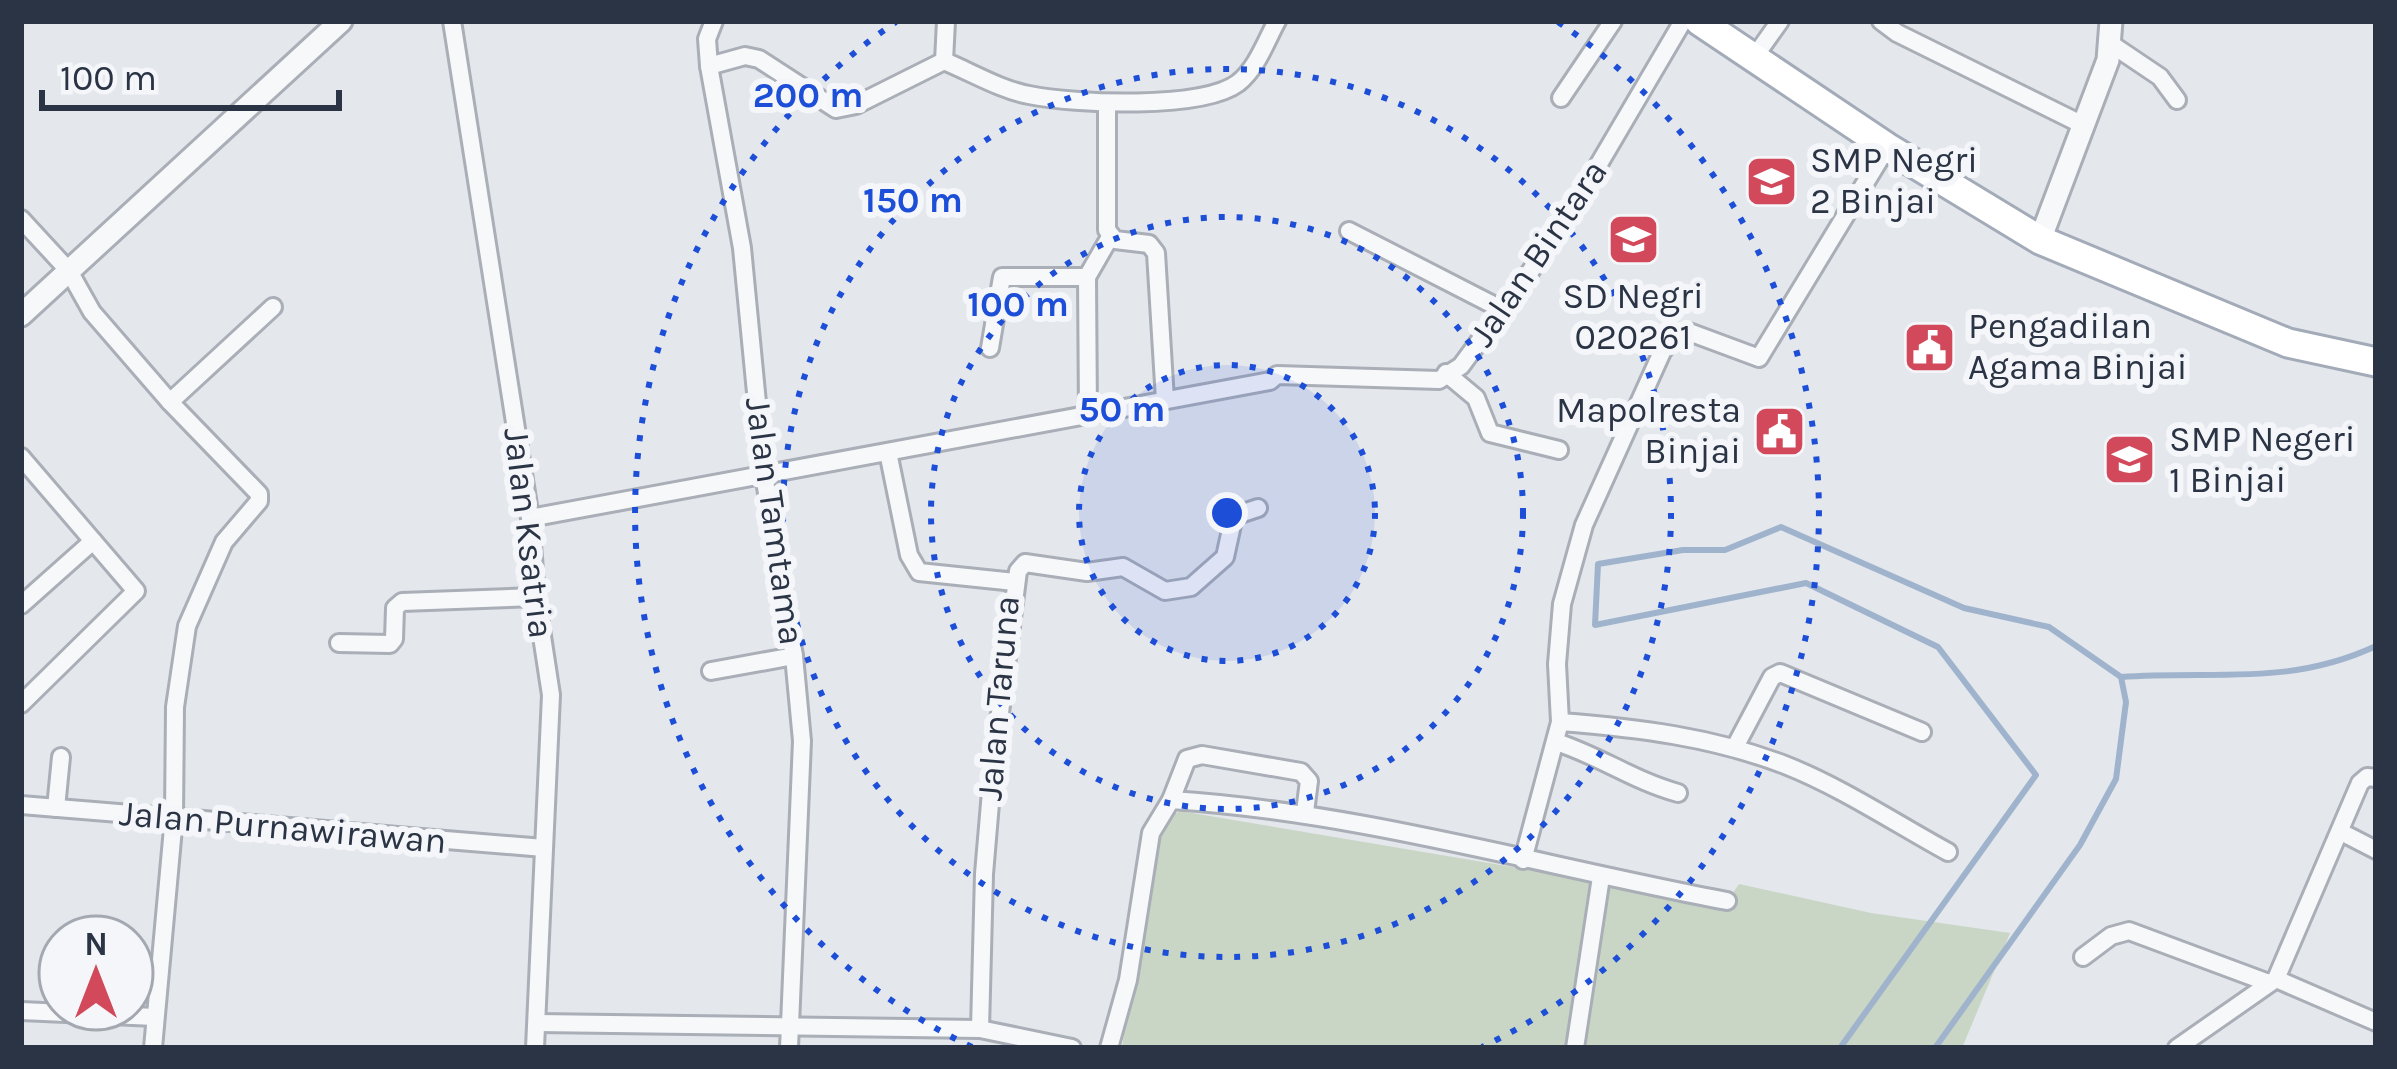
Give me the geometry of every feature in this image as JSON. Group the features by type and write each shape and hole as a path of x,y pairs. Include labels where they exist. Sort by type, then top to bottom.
{"main road":[{"path":"1699,21 1887,147 2040,240 2288,343 2376,362"}],"street":[{"path":"21,314 341,21"},
{"name":"Jalan Ksatria","path":"452,21 530,518 551,695 535,1048"},
{"name":"Jalan Tamtama","path":"713,21 707,39 709,65 742,248 764,475 794,656 802,741 789,1048"},
{"path":"944,61 946,21"},
{"path":"709,65 745,56 759,59 836,109 856,105 944,61 1026,95 1107,104 1215,95 1239,82 1277,21"},
{"path":"1561,98 1613,21"},
{"name":"Jalan Bintara","path":"530,518 1088,416 1270,381 1277,375 1439,380 1461,366 1576,203 1683,21"},
{"path":"1753,59 1780,21"},
{"path":"1881,21 1901,27 2085,126"},
{"path":"2040,240 2085,126 2111,33 2160,77 2177,100"},
{"path":"1088,416 1087,277 1110,237 1105,217 1107,104"},
{"path":"1522,860 1560,722 1557,664 1567,584 1584,525 1662,352 1674,337 1689,332 1759,358 1887,147"},
{"path":"21,219 69,271 92,312 259,494 259,501 224,542 187,626 176,707 174,817 156,1006"},
{"path":"1349,231 1502,310"},
{"path":"1110,237 1149,244 1156,253 1166,400"},
{"path":"990,348 1002,277 1087,277"},
{"path":"170,402 273,307"},
{"path":"1446,373 1476,398 1490,433 1559,450"},
{"name":"Jalan Taruna","path":"888,452 909,555 919,572 1015,582 984,874 980,1029"},
{"path":"21,704 135,596 136,588 22,462"},
{"path":"1015,582 1025,563 1087,572 1112,566 1178,592 1197,582 1228,553 1234,516 1258,508"},
{"path":"21,605 93,541"},
{"path":"339,643 390,644 398,602 536,597"},
{"path":"711,671 794,656"},
{"path":"1735,747 1772,677 1780,673 1922,732"},
{"path":"1560,722 1650,729 1735,747 1791,767 1948,852"},
{"path":"1556,742 1597,755 1634,780 1678,793"},
{"path":"1109,1048 1128,980 1150,833 1171,800 1187,758 1202,754 1301,772 1309,782 1305,812"},
{"path":"56,808 61,757"},
{"path":"2177,1048 2271,980 2360,783 2367,777 2376,778"},
{"path":"1171,800 1305,812 1726,901"},
{"name":"Jalan Purnawirawan","path":"21,805 544,848"},
{"path":"2341,832 2376,850"},
{"path":"1575,1048 1601,877"},
{"path":"2084,957 2111,936 2139,932 2376,1022"},
{"path":"537,1023 980,1029 1072,1048"}],"green space":[{"path":"1180,811 1726,903 1739,884 1871,913 2010,933 1962,1048 1122,1048 1155,826"}],"waterway":[{"path":"1840,1048 2036,775 1938,647 1806,583 1595,625 1598,564 1683,550 1725,550 1781,527 1964,608 2049,627 2121,677 2126,702 2116,779 2080,845 1935,1048"},
{"path":"2121,677 2281,672 2344,659 2376,646"}],"place":[{"name":"SMP Negri 2 Binjai","path":"1771,181"},
{"name":"SD Negri 020261","path":"1633,240"},
{"name":"Pengadilan Agama Binjai","path":"1929,347"},
{"name":"Mapolresta Binjai","path":"1780,431"},
{"name":"SMP Negeri 1 Binjai","path":"2130,460"}]}
